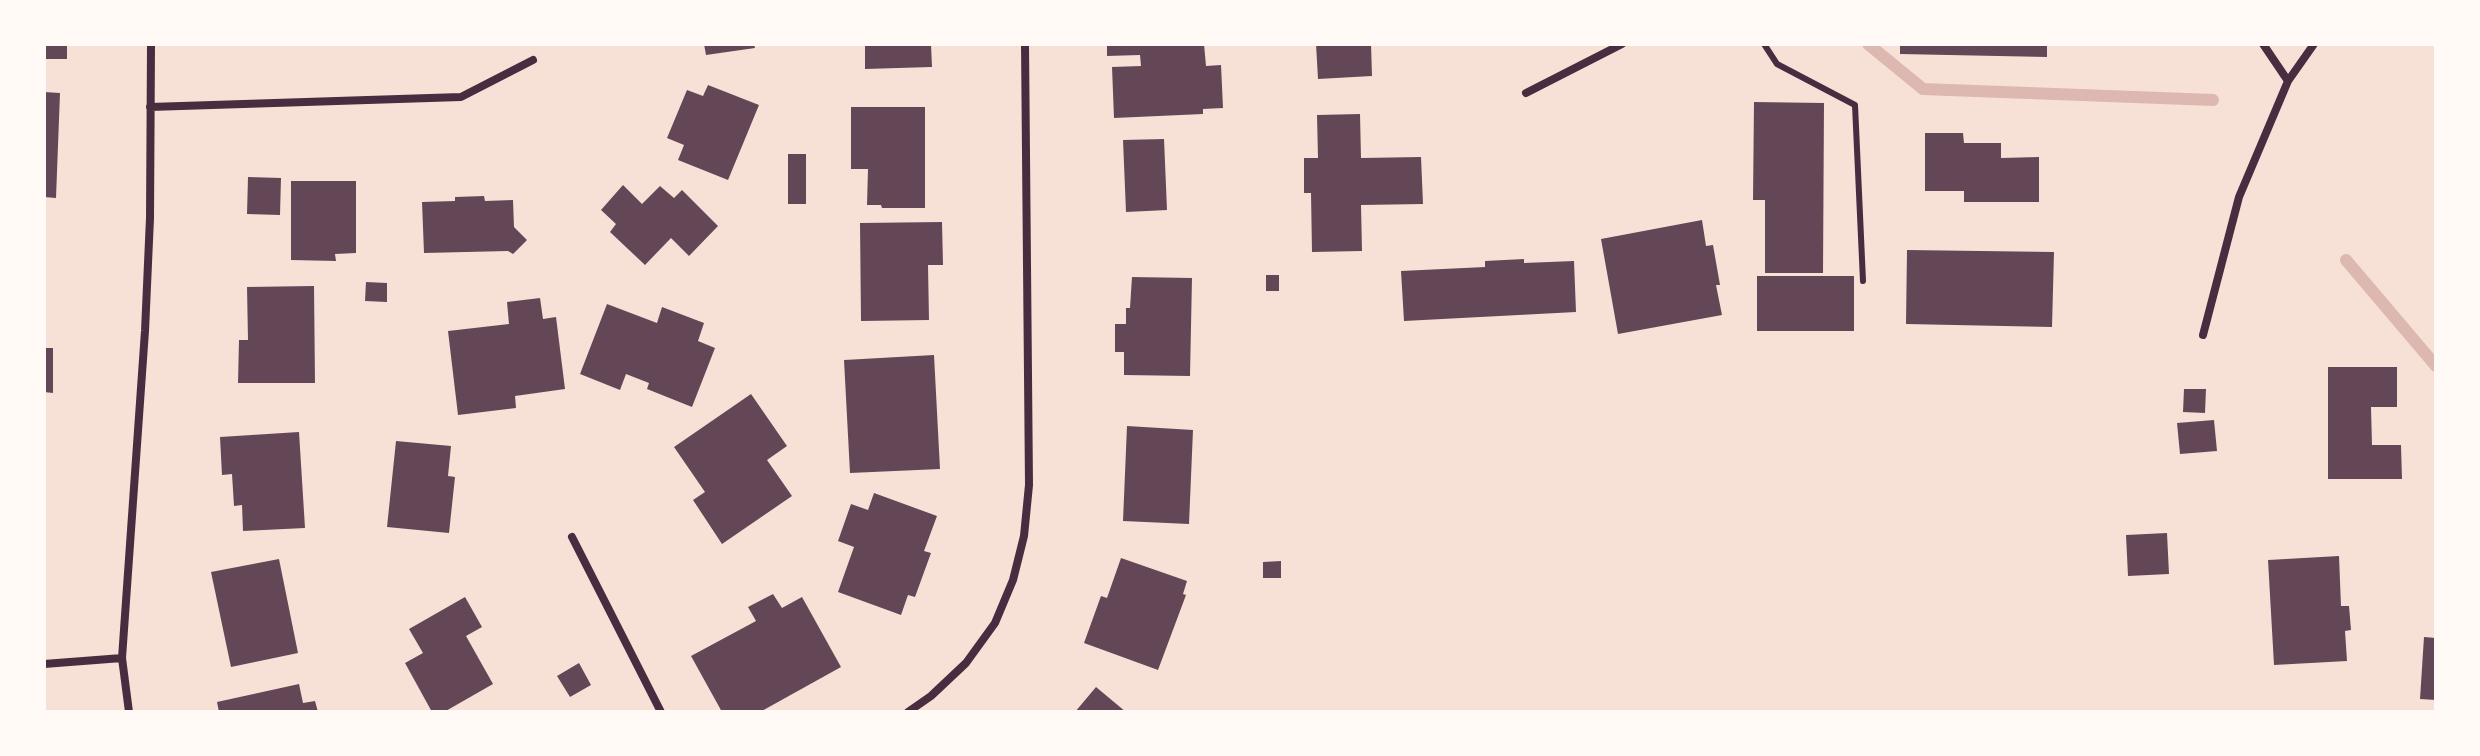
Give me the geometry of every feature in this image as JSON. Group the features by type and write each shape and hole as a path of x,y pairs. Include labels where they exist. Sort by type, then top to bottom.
{"street":[{"path":"129,712 122,658 145,331 150,218 151,44"},
{"path":"908,712 931,696 966,663 995,623 1013,580 1024,536 1029,485 1025,44"},
{"path":"1526,93 1622,44"},
{"path":"2263,44 2288,81"},
{"path":"2203,335 2239,197 2288,81 2314,44"},
{"path":"150,107 461,97 533,60"},
{"path":"572,537 661,712"},
{"path":"44,664 122,658"}],"lane":[{"path":"1764,44 1777,64 1855,105 1863,281"}],"building":[{"path":"44,44 67,44 67,59 44,59"},
{"path":"704,44 754,44 755,48 706,55"},
{"path":"865,44 931,44 932,67 865,69"},
{"path":"1107,44 1204,44 1206,66 1221,65 1223,108 1203,109 1203,114 1114,118 1112,67 1141,66 1140,55 1107,56"},
{"path":"1316,44 1371,44 1372,76 1318,79"},
{"path":"1900,44 2047,44 2047,57 1900,54"},
{"path":"708,85 759,105 728,180 678,160 684,145 667,138 687,90 703,96"},
{"path":"44,92 60,93 56,198 44,197"},
{"path":"1754,102 1824,103 1823,273 1765,273 1765,200 1753,200"},
{"path":"851,107 925,107 925,208 867,205 868,169 851,169"},
{"path":"1360,114 1361,158 1421,157 1423,204 1361,205 1362,251 1312,252 1311,193 1304,193 1304,158 1318,158 1317,115"},
{"path":"1925,133 1963,133 1964,143 2001,143 2001,158 2039,157 2039,202 1964,202 1964,191 1925,191"},
{"path":"1164,139 1167,210 1126,212 1123,140"},
{"path":"788,154 806,154 806,204 788,204"},
{"path":"248,177 281,178 280,215 247,214"},
{"path":"291,181 356,181 356,253 335,254 336,261 291,260"},
{"path":"623,185 642,204 660,186 674,198 682,190 718,226 689,256 671,238 645,265 610,232 616,224 601,210"},
{"path":"484,196 485,201 513,200 514,227 527,240 513,254 508,251 424,253 422,202"},
{"path":"1702,220 1706,246 1713,245 1722,315 1618,334 1601,239"},
{"path":"942,222 943,265 928,265 929,320 861,321 860,223"},
{"path":"1907,250 2054,252 2052,327 1906,324"},
{"path":"1524,259 1524,263 1574,261 1576,312 1404,321 1401,271 1485,267 1485,261"},
{"path":"1266,275 1279,275 1279,291 1266,291"},
{"path":"1757,276 1854,276 1854,331 1757,331"},
{"path":"1132,277 1192,278 1190,376 1124,375 1124,352 1115,352 1115,324 1126,324"},
{"path":"366,282 387,283 387,302 365,301"},
{"path":"314,286 315,383 238,383 239,340 248,340 247,287"},
{"path":"540,298 543,319 556,317 565,389 515,396 516,408 458,415 448,331 509,324 507,302"},
{"path":"607,304 657,323 662,307 704,323 698,341 715,348 692,407 647,389 649,383 626,374 620,390 580,374"},
{"path":"44,348 53,348 53,393 44,392"},
{"path":"934,355 940,469 850,473 844,360"},
{"path":"2328,367 2397,367 2397,407 2371,407 2372,445 2401,445 2402,479 2328,479"},
{"path":"2184,389 2206,389 2205,413 2183,412"},
{"path":"751,394 787,446 767,460 792,496 722,544 693,500 705,492 674,447"},
{"path":"2214,420 2217,451 2180,454 2177,423"},
{"path":"1127,426 1193,430 1189,524 1123,521"},
{"path":"299,432 305,528 243,531 242,505 234,506 232,474 222,475 220,437"},
{"path":"396,441 451,446 448,476 455,477 449,533 387,527"},
{"path":"874,493 937,516 924,551 931,553 915,597 908,595 901,615 838,592 854,547 838,541 851,504 868,510"},
{"path":"2167,533 2169,574 2128,576 2126,535"},
{"path":"2339,556 2341,606 2349,606 2351,630 2345,631 2347,661 2274,665 2268,560"},
{"path":"1121,558 1187,581 1183,594 1186,595 1158,670 1084,643 1101,596 1107,598"},
{"path":"279,559 298,653 231,667 211,572"},
{"path":"1281,561 1281,578 1263,578 1263,562"},
{"path":"773,594 782,608 802,597 841,667 760,712 722,712 691,656 756,621 748,607"},
{"path":"465,597 482,627 466,636 493,684 444,712 432,712 405,663 423,653 409,629"},
{"path":"2424,637 2436,638 2436,700 2420,699"},
{"path":"579,663 591,685 570,697 557,676"},
{"path":"299,684 303,703 315,701 318,712 219,712 217,702"},
{"path":"1096,687 1126,712 1075,712"}],"waterway":[{"path":"1868,44 1923,89 2213,100"},
{"path":"2346,260 2436,366"}]}
